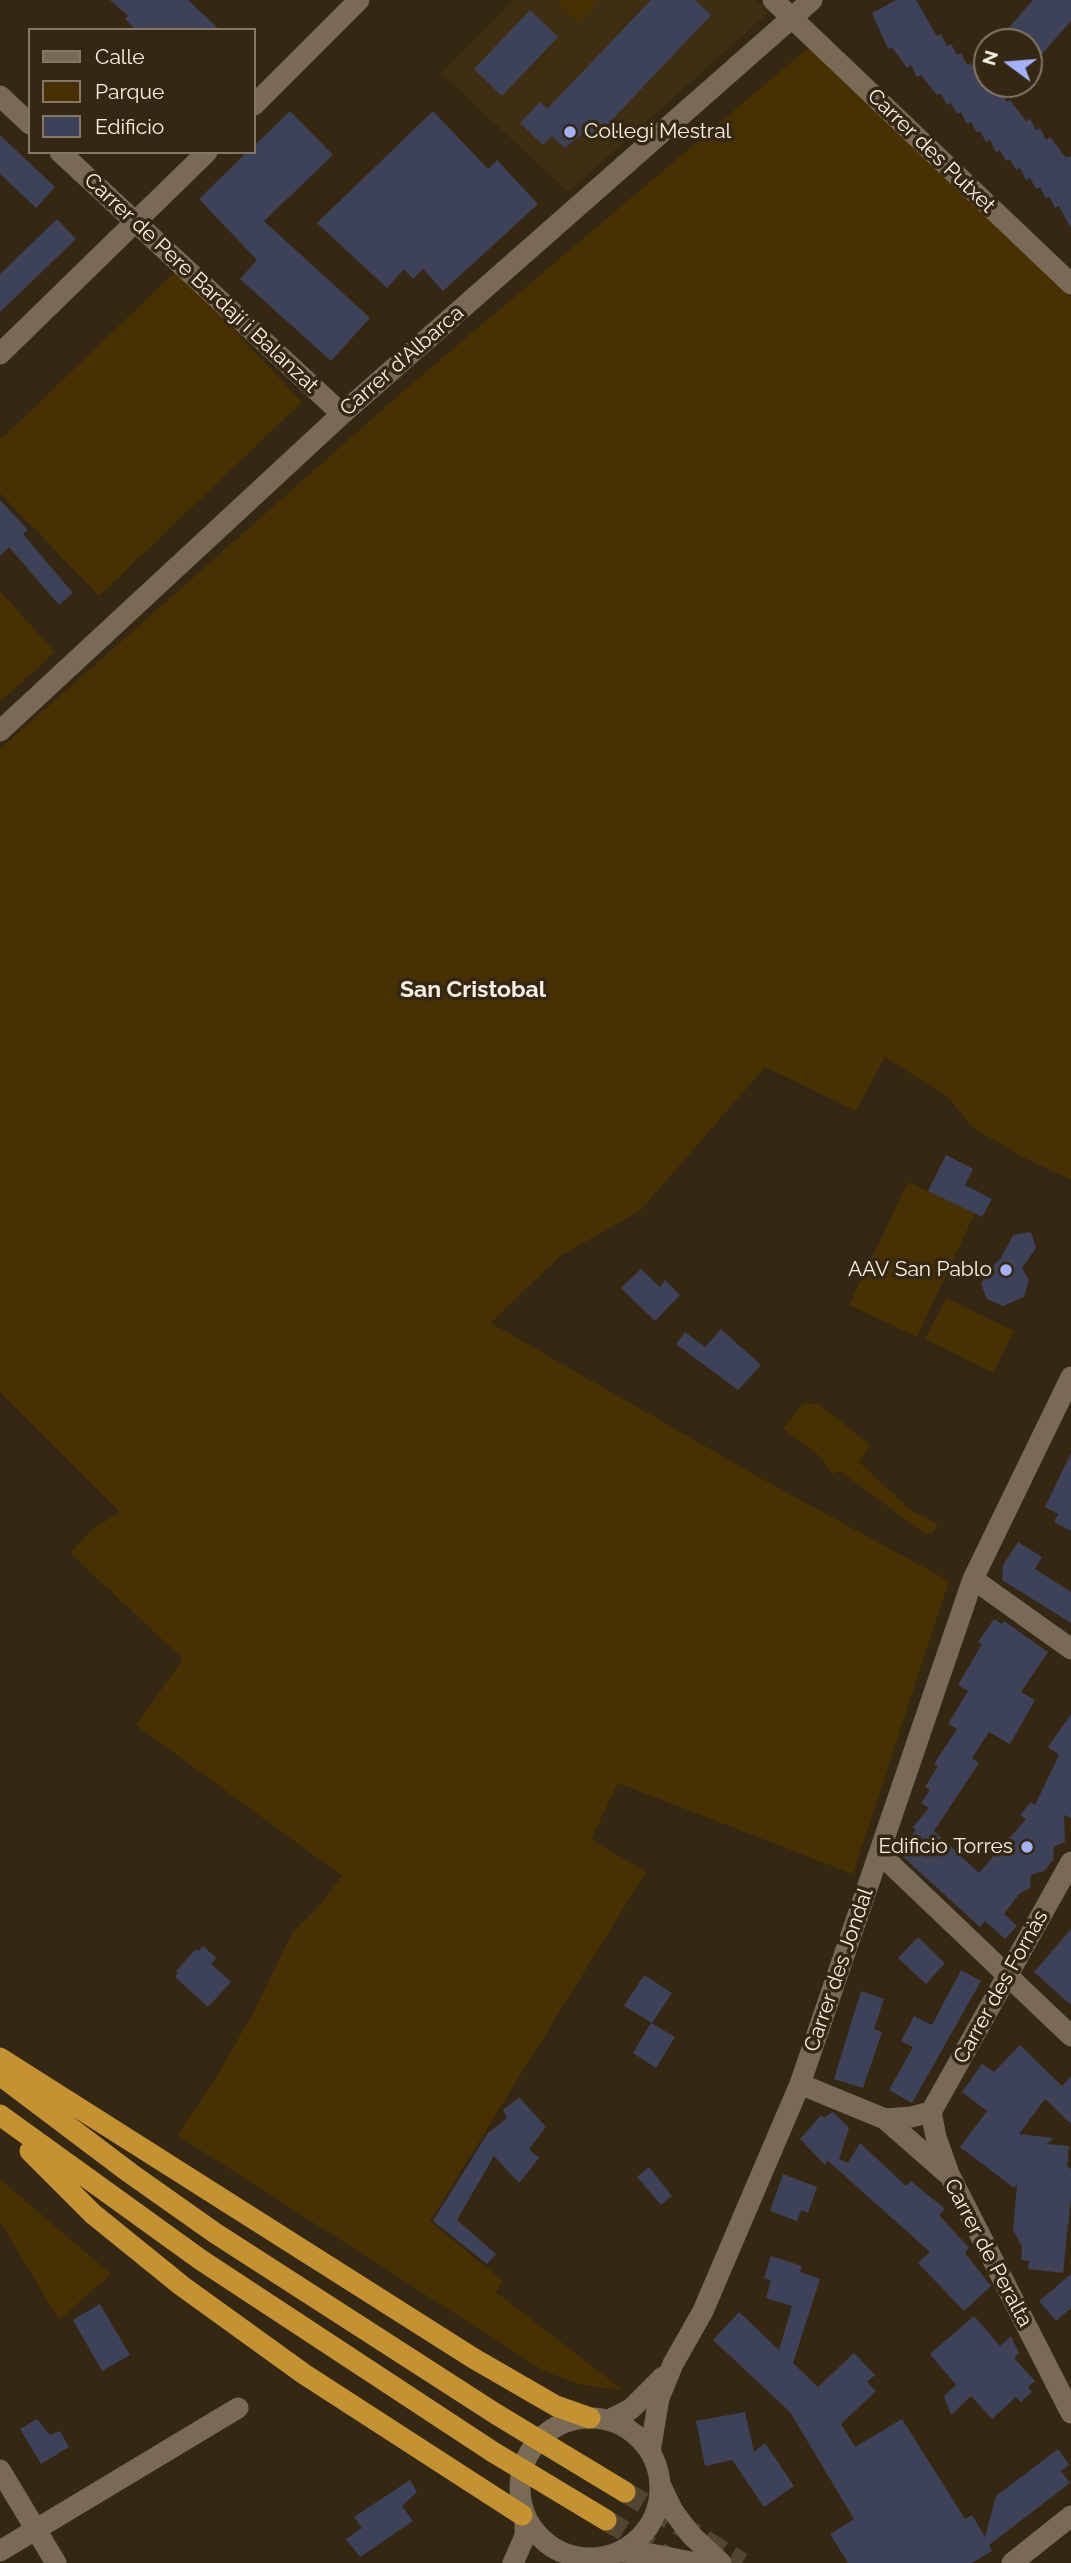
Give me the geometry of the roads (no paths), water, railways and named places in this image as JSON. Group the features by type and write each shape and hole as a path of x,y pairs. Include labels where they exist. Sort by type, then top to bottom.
{"highway":[{"path":"0,2058 223,2196 473,2358 556,2406 599,2419"},
{"path":"0,2074 130,2174 215,2233 496,2414 625,2492"},
{"path":"0,2117 93,2214 182,2286 304,2374 524,2517"},
{"path":"0,2117 201,2260 493,2452 606,2520"}],"street":[{"path":"256,103 359,0"},
{"name":"Carrer des Putxet","path":"773,0 1071,284"},
{"name":"Carrer d'Albarca","path":"0,731 342,414 812,0"},
{"path":"0,96 28,122"},
{"name":"Carrer de Pere Bardají i Balanzat","path":"62,154 342,414"},
{"path":"0,354 205,154"},
{"name":"Carrer des Jondal","path":"650,2452 659,2398 673,2364 703,2311 800,2084 973,1579 1068,1389"},
{"path":"973,1579 1071,1649"},
{"path":"879,1853 1071,2036"},
{"name":"Carrer des Fornàs","path":"931,2112 1071,1862"},
{"name":"Carrer de Peralta","path":"800,2084 885,2119 950,2176 1071,2413"},
{"path":"885,2119 911,2118 931,2112 936,2137 950,2176"},
{"name":"Carrer des Jondal","path":"599,2419 631,2409 673,2364"},
{"path":"0,2551 238,2408"},
{"path":"513,2563 523,2544 524,2517 519,2492 522,2471 530,2451 550,2431 566,2422 599,2419 636,2435 650,2452 660,2484 673,2511 691,2535 721,2563"},
{"path":"0,2470 56,2563"},
{"path":"619,2552 644,2532 655,2513 660,2484"},
{"path":"1012,2563 1071,2516"},
{"path":"524,2517 544,2541 573,2556 593,2558 619,2552 652,2554 696,2563"},
{"path":"552,2563 573,2556"}],"tunnel":[{"path":"625,2492 742,2563"},
{"path":"606,2520 667,2557"}],"place":[{"name":"Col·legi Mestral","path":"570,132"},
{"name":"AAV San Pablo","path":"1006,1270"},
{"name":"Edificio Torres","path":"1027,1847"}],"district":[{"name":"San Cristobal","path":"473,990"}]}
